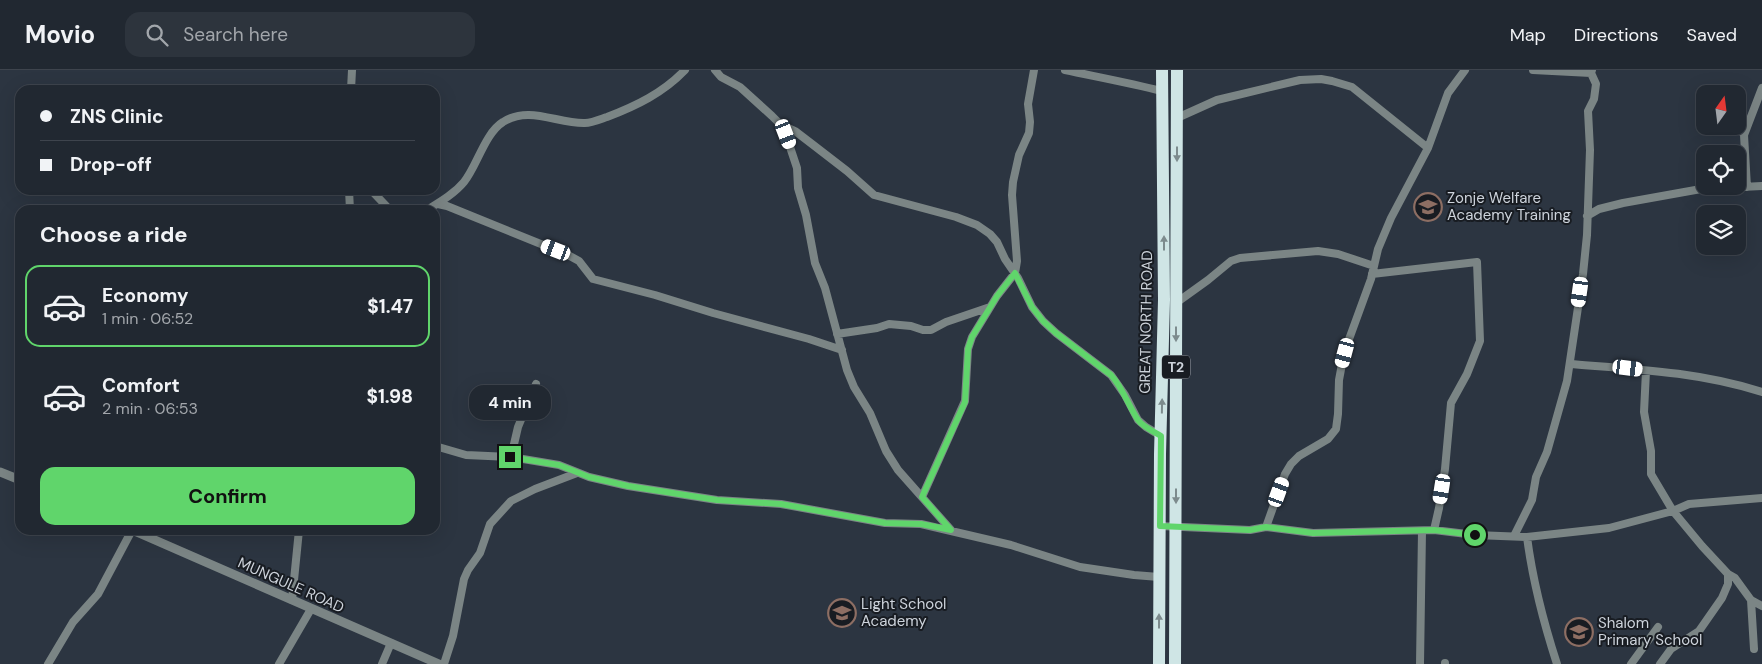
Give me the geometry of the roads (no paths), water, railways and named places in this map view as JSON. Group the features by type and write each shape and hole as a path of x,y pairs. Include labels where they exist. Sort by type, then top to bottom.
{"highway":[{"name":"GREAT NORTH ROAD","path":"1159,664 1164,300 1162,70"},
{"name":"GREAT NORTH ROAD","path":"1175,664 1177,70"}],"street":[{"path":"351,85 352,70"},
{"path":"438,204 464,181 502,122 519,116 536,115 586,123 625,110 646,100 674,82 684,70"},
{"path":"715,70 721,77 740,87 780,124 795,131 847,171 874,195 956,217 977,225 990,234 997,242 1015,273 1032,307 1043,321 1111,375 1117,382 1138,420 1161,436"},
{"path":"922,497 965,402 968,349 978,325 1015,273 1018,261 1012,195 1014,170 1029,133 1028,104 1034,70"},
{"path":"1066,70 1162,91"},
{"path":"1266,527 1285,474 1291,464 1299,456 1328,439 1336,429 1339,380 1342,364 1384,232 1428,148 1448,93 1466,70"},
{"path":"1514,536 1532,500 1536,477 1547,452 1568,381 1583,274 1590,150 1588,111 1594,99 1596,84 1591,72 1533,70"},
{"path":"1177,118 1216,100 1300,80 1321,79 1343,83 1352,88 1428,148"},
{"path":"1746,130 1762,88"},
{"path":"780,124 793,151 797,168 798,188 806,215 815,263 825,288 847,370 859,396 870,413 886,451 898,470 951,530"},
{"path":"1744,135 1747,187"},
{"path":"1587,216 1591,212 1607,207 1701,189 1762,186"},
{"path":"376,195 385,205"},
{"path":"438,204 568,255 579,261 593,279 655,295 842,350"},
{"path":"1176,303 1231,261 1240,258 1318,251 1338,254 1373,270 1477,262 1480,341 1451,403 1445,469 1434,530"},
{"path":"837,334 878,328 889,324 930,330 946,322 990,307"},
{"path":"1570,364 1695,376 1762,392"},
{"path":"1646,371 1644,412 1651,452 1651,474 1673,511 1728,574 1735,578 1751,600 1762,606"},
{"path":"510,457 518,427 536,384"},
{"path":"440,447 466,455 510,457 559,465 628,486 717,500 781,504 885,523 921,524 1012,545 1080,566 1159,577"},
{"path":"0,472 15,478"},
{"path":"444,664 453,636 464,579 480,553 490,524 511,501 527,492 577,472"},
{"path":"1160,526 1250,530 1266,527 1313,533 1434,530 1475,535 1527,537 1609,528 1673,511 1689,504 1761,497"},
{"path":"1420,664 1422,531"},
{"path":"48,664 73,622 98,594 129,535"},
{"name":"MUNGULE ROAD","path":"143,535 439,664"},
{"path":"292,600 298,535"},
{"path":"1527,537 1532,574 1540,610 1557,664"},
{"path":"1660,664 1671,649 1699,631 1722,598 1728,584 1728,574"},
{"path":"1751,600 1754,649"},
{"path":"279,664 311,609"},
{"path":"1643,664 1633,662 1658,627"},
{"path":"382,664 391,643"}],"place":[{"name":"Zonje Welfare Academy Training","path":"1428,207"},
{"name":"Light School Academy","path":"842,613"},
{"name":"Shalom Primary School","path":"1579,632"}]}
